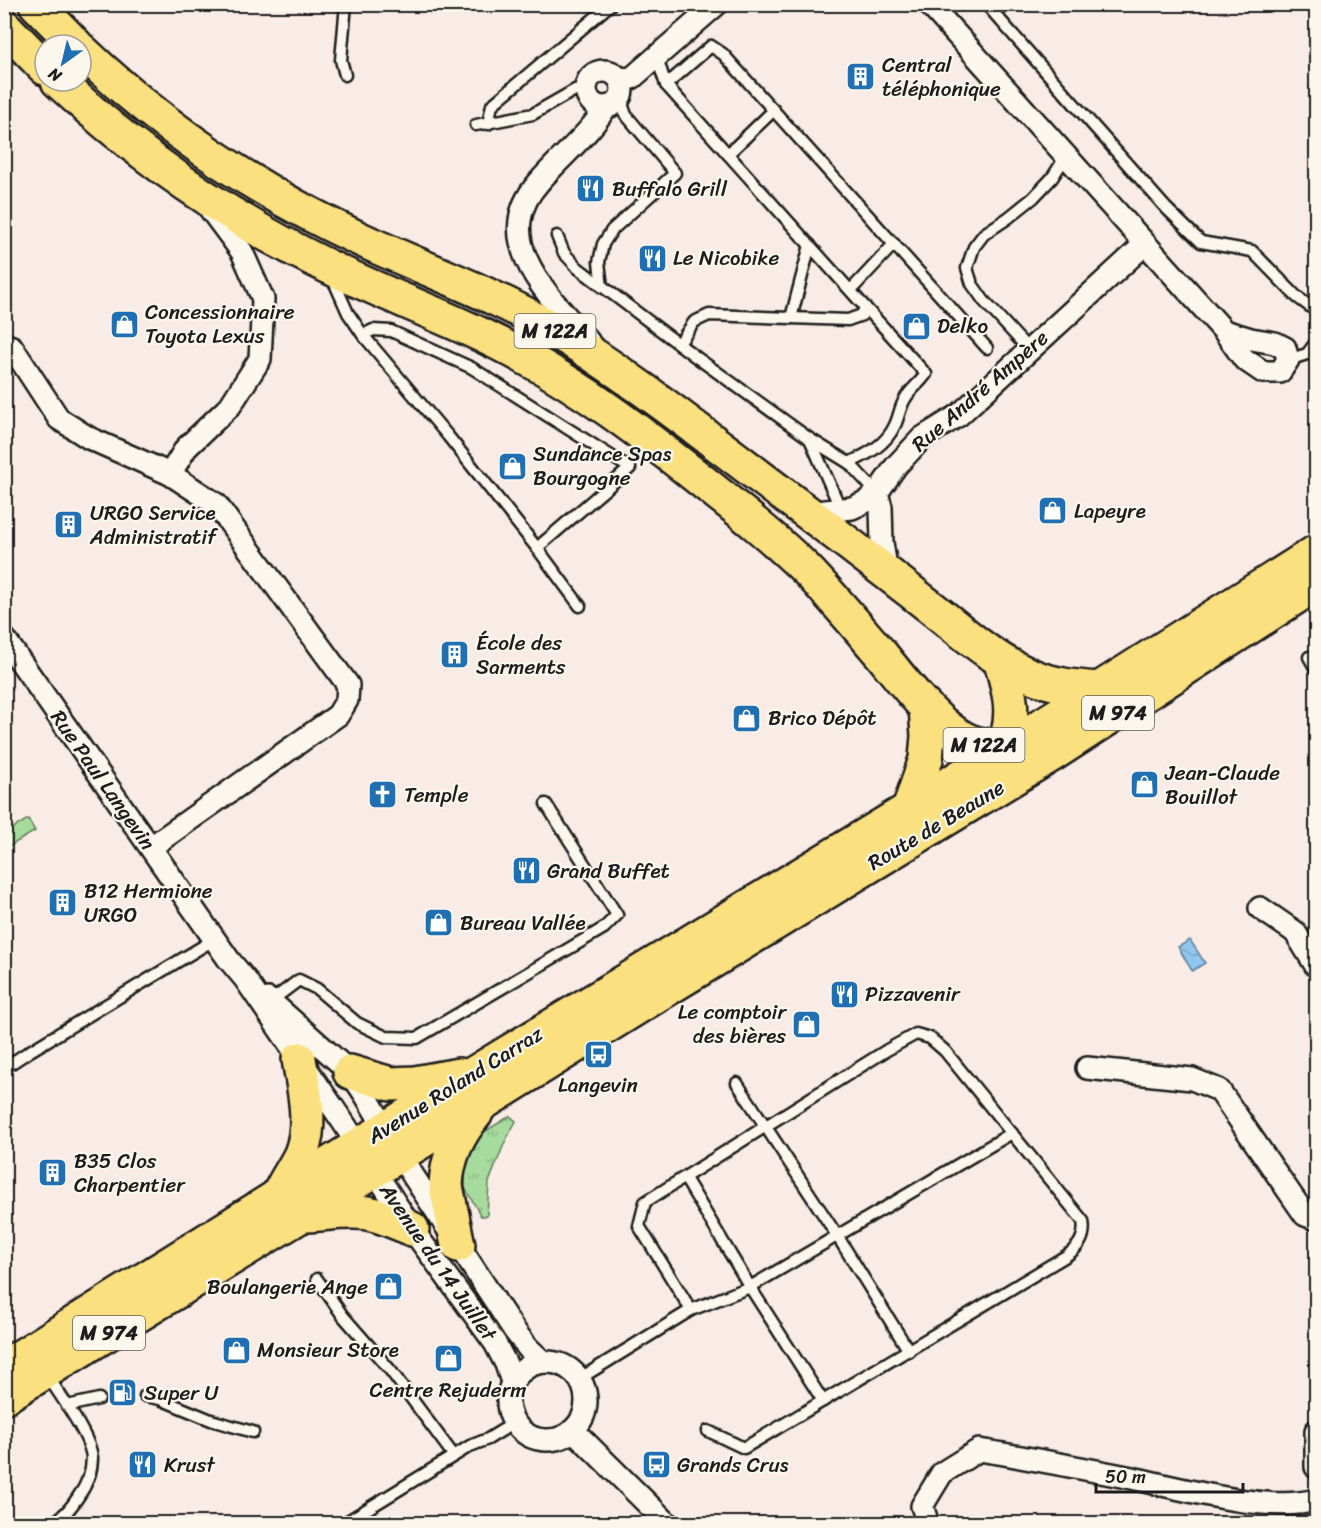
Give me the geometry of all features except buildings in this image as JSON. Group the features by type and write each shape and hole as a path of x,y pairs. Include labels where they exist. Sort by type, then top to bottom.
{"main road":[{"path":"36,4 64,33"},
{"path":"4,26 33,56"},
{"name":"M 122A","path":"93,61 165,123 267,192 361,240 502,302 606,363 887,573 1001,662 1050,683 1097,689"},
{"name":"M 122A","path":"71,93 149,159 198,193 262,232 327,266 480,334 528,358 592,399 643,435 804,567 841,606 926,707 962,737 987,746 1053,754"},
{"name":"Route de Beaune","path":"909,809 1317,552"},
{"name":"Route de Beaune","path":"859,872 1150,694 1317,584"},
{"name":"M 122A","path":"990,793 1012,719 1011,695 1001,662"},
{"name":"M 122A","path":"909,809 926,759 928,736 926,707"},
{"name":"Avenue Roland Carraz","path":"4,1367 290,1205 379,1150 476,1072 909,809"},
{"name":"Avenue Roland Carraz","path":"379,1150 483,1104 859,872"},
{"path":"299,1059 308,1116 290,1205 366,1213 412,1229"},
{"path":"350,1072 391,1084 415,1083 476,1072"},
{"path":"458,1245 446,1186 448,1164 461,1132 483,1104"},
{"name":"Avenue Roland Carraz","path":"4,1397 45,1372 290,1205"}],"street":[{"path":"606,363 542,287 525,258 518,229 522,207 537,183 597,122 615,95 717,4"},
{"path":"929,4 1224,331 1245,359 1263,372 1280,372 1288,360"},
{"path":"603,70 612,73 615,95 598,106 591,102 585,88 588,79 603,70"},
{"path":"170,474 186,448 230,406 260,359 263,299 242,252 198,193"},
{"name":"Rue André Ampère","path":"807,513 852,508 867,501 877,493 896,466 922,438 959,415 1145,243"},
{"path":"4,344 12,347 60,419 89,438 170,474 216,504 348,685 347,700 338,715 151,848"},
{"path":"877,493 887,573"},
{"name":"Rue Paul Langevin","path":"4,638 299,1059 379,1150"},
{"path":"1260,908 1295,932 1317,966"},
{"name":"Rue Paul Langevin","path":"245,979 350,1072 379,1150"},
{"path":"1087,1068 1192,1079 1219,1090 1305,1215 1317,1219"},
{"name":"Avenue du 14 Juillet","path":"379,1150 412,1229 495,1344 506,1364 512,1382"},
{"name":"Avenue du 14 Juillet","path":"379,1150 458,1245 514,1330 543,1362"},
{"path":"543,1362 556,1363 569,1369 579,1379 584,1389 585,1411 580,1422 573,1430 556,1440 547,1441 528,1436 513,1423 507,1403 512,1382 520,1372 531,1365 543,1362"},
{"path":"573,1430 668,1524"},
{"path":"1317,1431 1317,1467"},
{"path":"928,1524 922,1506 942,1473 979,1450 1255,1502 1304,1503 1317,1500"}],"lane":[{"path":"345,4 340,60 345,75"},
{"path":"488,124 492,105 611,4"},
{"path":"986,4 1166,208 1202,242 1252,251 1297,297 1317,311"},
{"path":"666,85 711,46 723,54 987,348"},
{"path":"657,57 666,85 926,374 906,397 896,425 888,438 875,450 849,462"},
{"path":"476,125 533,114 575,90 585,88"},
{"path":"602,287 599,262 603,244 612,230 675,173 626,115 615,95"},
{"path":"728,154 774,110"},
{"path":"1029,350 984,301 972,284 968,268 974,247 984,234 1008,219 1033,198 1052,178 1066,156"},
{"path":"557,236 564,253 578,268 810,439 849,462 877,493"},
{"path":"791,318 810,244"},
{"path":"851,290 894,244"},
{"path":"327,266 348,313 363,335 448,436 580,606"},
{"path":"679,344 694,322 709,315 848,320 862,315 865,307"},
{"path":"363,335 373,330 391,331 472,368 630,468 537,548"},
{"path":"1288,360 1307,354 1317,342"},
{"path":"810,439 841,510"},
{"path":"1309,657 1317,669"},
{"path":"271,1001 298,980 317,988 357,1023 386,1037 417,1038 604,928 617,915 546,804"},
{"path":"4,1068 215,939"},
{"path":"691,1310 639,1226 645,1202 916,1034 930,1038 945,1051 1083,1221 1085,1231 1075,1250 744,1448 708,1431"},
{"path":"737,1083 838,1236 909,1351"},
{"path":"579,1379 691,1310 750,1287 1012,1133"},
{"path":"685,1178 750,1287 823,1401"},
{"path":"317,1279 343,1316 391,1371 454,1456"},
{"path":"45,1372 84,1434 92,1456 90,1472 84,1489 66,1515 52,1524"},
{"path":"145,1396 160,1399 211,1420 252,1432"},
{"path":"67,1406 99,1399"},
{"path":"343,1524 470,1446 488,1439 513,1423"}],"green space":[{"path":"28,819 35,831 5,849 5,833"},
{"path":"510,1116 516,1121 489,1182 487,1216 481,1216 465,1188 465,1167 473,1145 484,1132"}],"water":[{"path":"1190,940 1205,963 1192,971 1178,947"}],"place":[{"name":"Central téléphonique","path":"861,77"},
{"name":"Buffalo Grill","path":"591,189"},
{"name":"Le Nicobike","path":"652,258"},
{"name":"Concessionnaire Toyota Lexus","path":"124,324"},
{"name":"Delko","path":"916,326"},
{"name":"Sundance Spas Bourgogne","path":"512,466"},
{"name":"Lapeyre","path":"1053,511"},
{"name":"URGO Service Administratif","path":"69,525"},
{"name":"École des Sarments","path":"455,655"},
{"name":"Brico Dépôt","path":"747,718"},
{"name":"Jean-Claude Bouillot","path":"1144,785"},
{"name":"Temple","path":"383,795"},
{"name":"Grand Buffet","path":"526,871"},
{"name":"B12 Hermione URGO","path":"63,903"},
{"name":"Bureau Vallée","path":"439,923"},
{"name":"Pizzavenir","path":"844,994"},
{"name":"Le comptoir des bières","path":"807,1024"},
{"name":"Langevin","path":"598,1054"},
{"name":"B35 Clos Charpentier","path":"53,1173"},
{"name":"Boulangerie Ange","path":"389,1287"},
{"name":"Monsieur Store","path":"236,1350"},
{"name":"Centre Rejuderm","path":"448,1359"},
{"name":"Super U","path":"123,1393"},
{"name":"Krust","path":"143,1465"},
{"name":"Grands Crus","path":"656,1465"}]}
